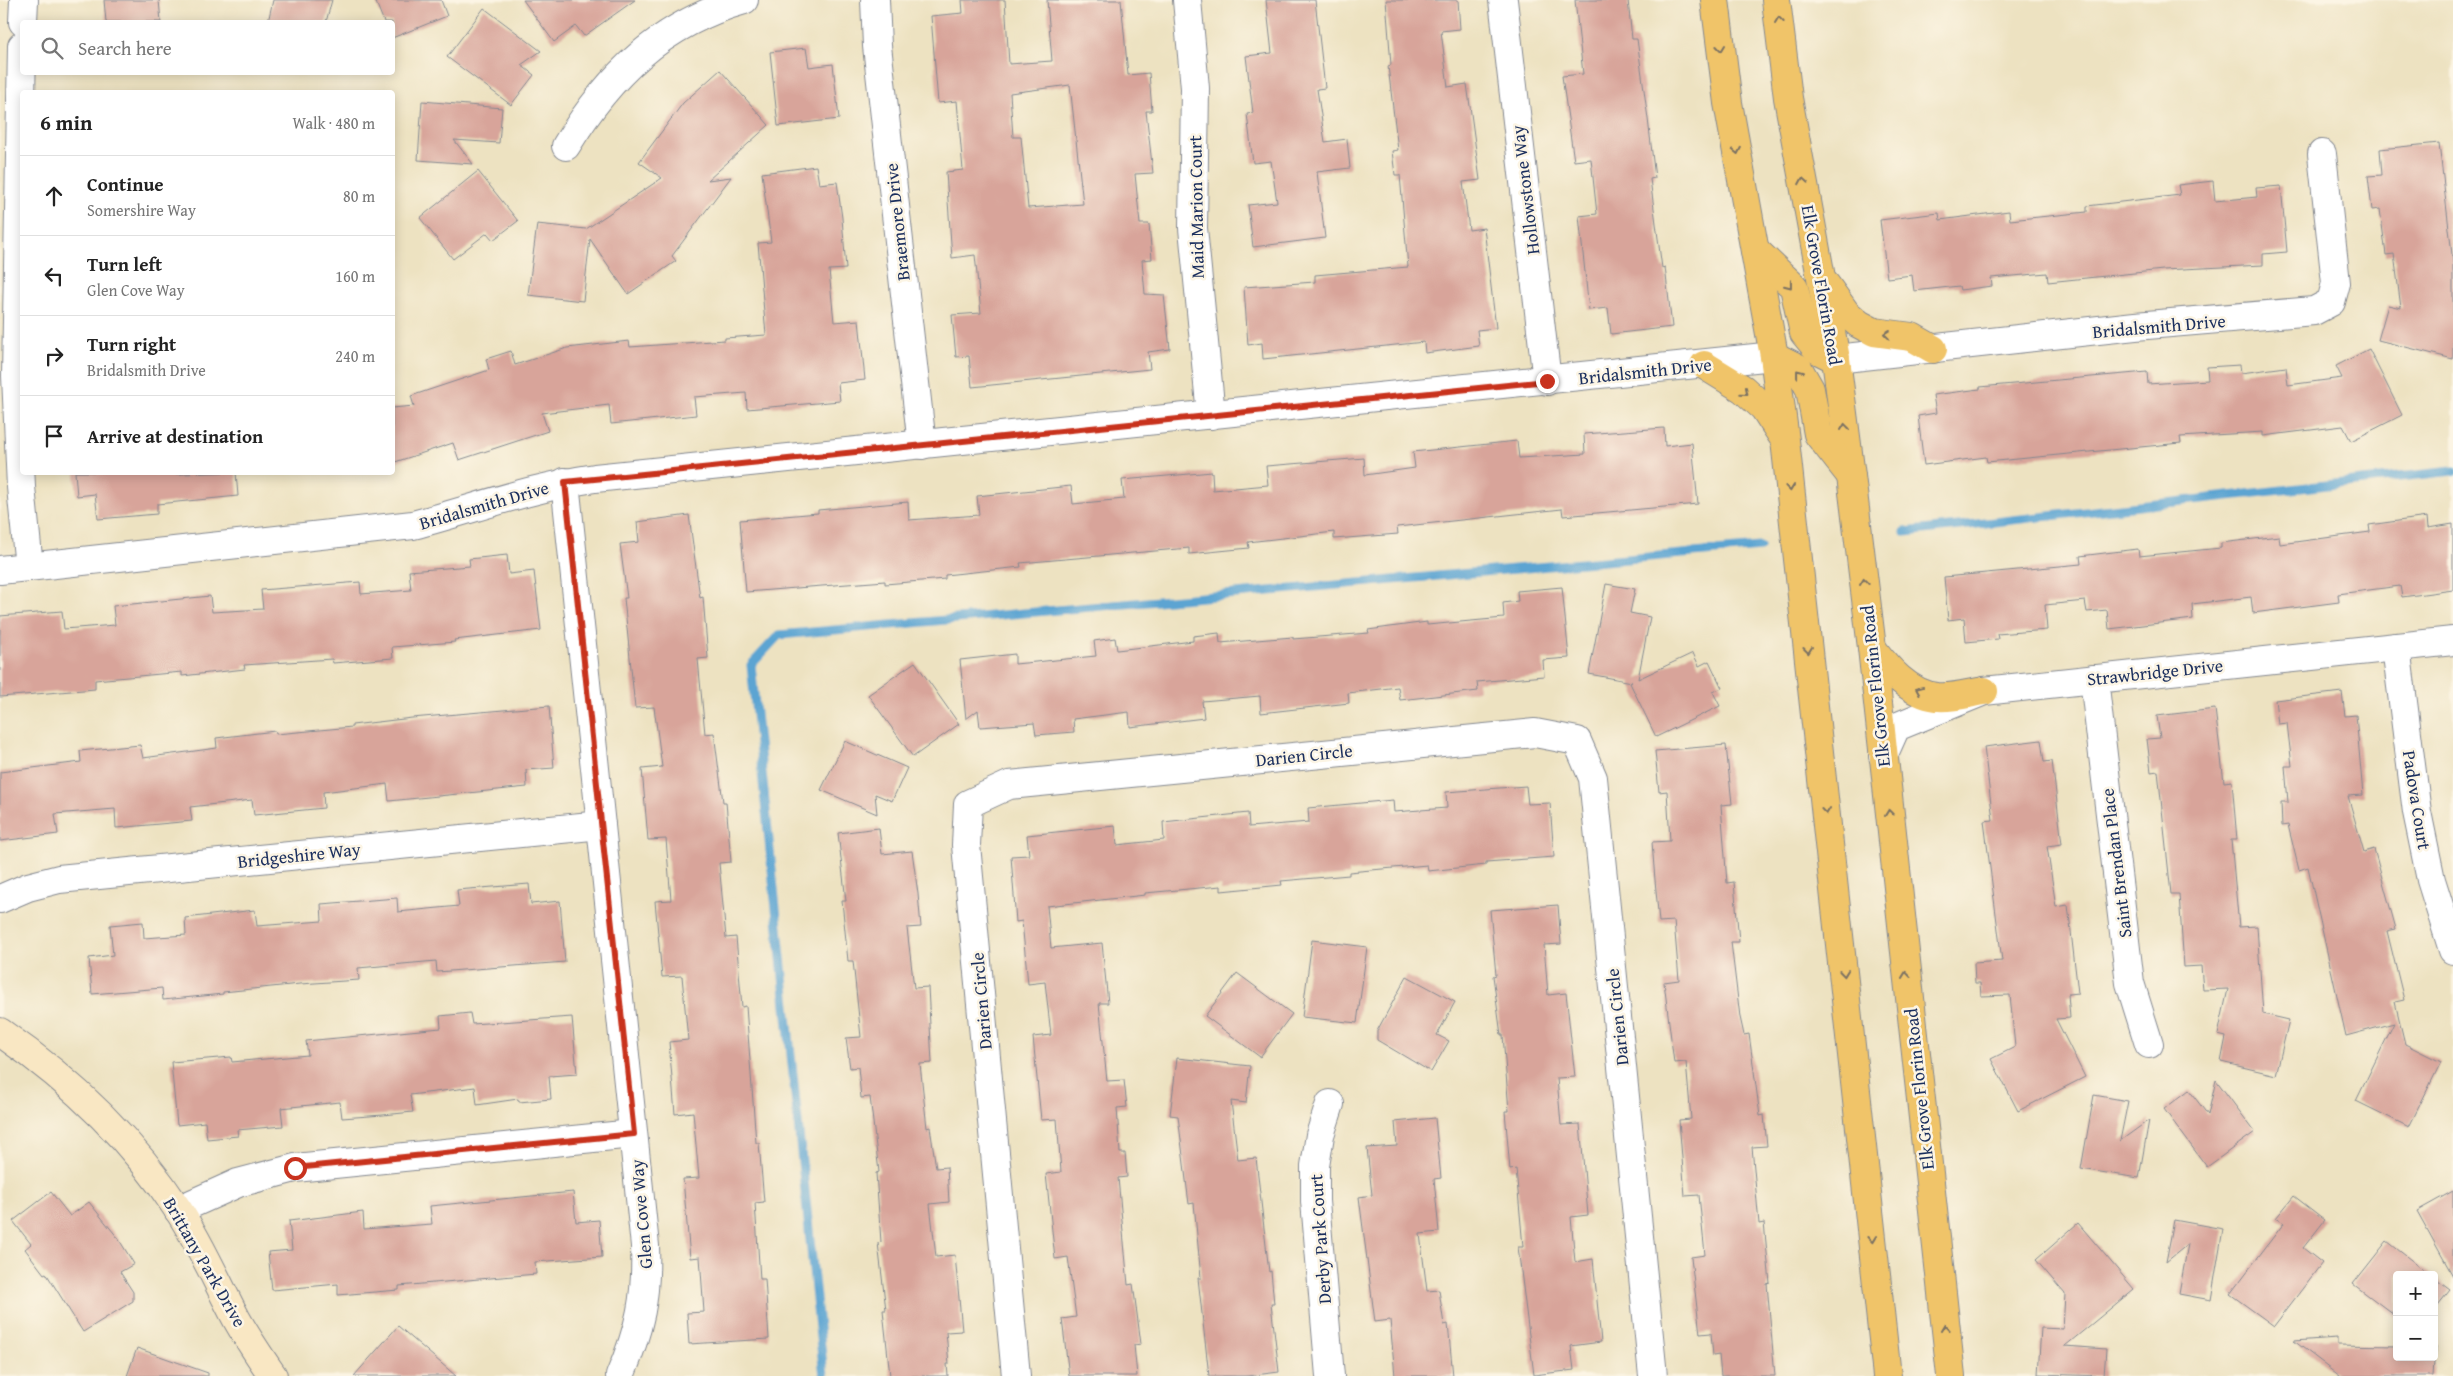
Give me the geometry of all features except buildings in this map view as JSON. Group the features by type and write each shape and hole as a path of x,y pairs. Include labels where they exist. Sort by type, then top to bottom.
{"main road":[{"path":"1715,0 1728,104 1774,356 1785,440 1887,1376"},
{"name":"Elk Grove Florin Road","path":"1776,0 1788,98 1836,359 1851,476 1872,648 1882,756 1950,1376"},
{"path":"1755,250 1794,287 1804,333 1818,350 1836,359"},
{"path":"1821,278 1846,313 1859,324 1874,332 1912,337 1932,349"},
{"path":"1774,356 1798,368 1810,389 1818,434 1851,476"},
{"path":"1704,365 1743,389 1764,408 1785,440"},
{"path":"1872,648 1894,673 1917,690 1937,697 1984,691"}],"street":[{"path":"23,20 24,0"},
{"path":"566,146 605,89 628,65 652,45 702,15 744,0"},
{"name":"Braemore Drive","path":"875,0 877,46 922,445"},
{"name":"Maid Marion Court","path":"1187,0 1195,88 1193,228 1211,415"},
{"name":"Hollowstone Way","path":"1503,0 1547,381"},
{"path":"22,75 22,90"},
{"name":"Bridalsmith Drive","path":"1836,359 2135,326 2314,312 2331,302 2336,283 2322,154"},
{"path":"20,258 16,376 20,466"},
{"name":"Bridalsmith Drive","path":"0,570 413,525 469,511 533,489 565,482 1704,365 1774,356"},
{"path":"21,475 29,567"},
{"name":"Glen Cove Way","path":"565,482 634,1134 646,1276 643,1308 636,1340 620,1376"},
{"name":"Strawbridge Drive","path":"1882,756 1896,727 1984,691 2453,640"},
{"name":"Padova Court","path":"2396,647 2417,812 2431,880 2453,950"},
{"name":"Saint Brendan Place","path":"2094,679 2130,982 2150,1044"},
{"name":"Darien Circle","path":"1016,1376 966,845 968,804 1009,785 1535,733 1577,741 1593,778 1653,1376"},
{"name":"Bridgeshire Way","path":"0,899 28,887 59,879 601,825"},
{"name":"Brittany Park Drive","path":"0,1032 37,1057 85,1098 128,1144 178,1210 238,1320 272,1376"},
{"name":"Derby Park Court","path":"1330,1104 1320,1135 1315,1175 1330,1376"},
{"path":"178,1210 238,1183 295,1168 634,1134"}],"waterway":[{"path":"1905,532 2453,471"},
{"path":"824,1376 751,665 779,635 1760,547"}],"route":[{"path":"295,1168 634,1134 565,482 1547,381"}]}
